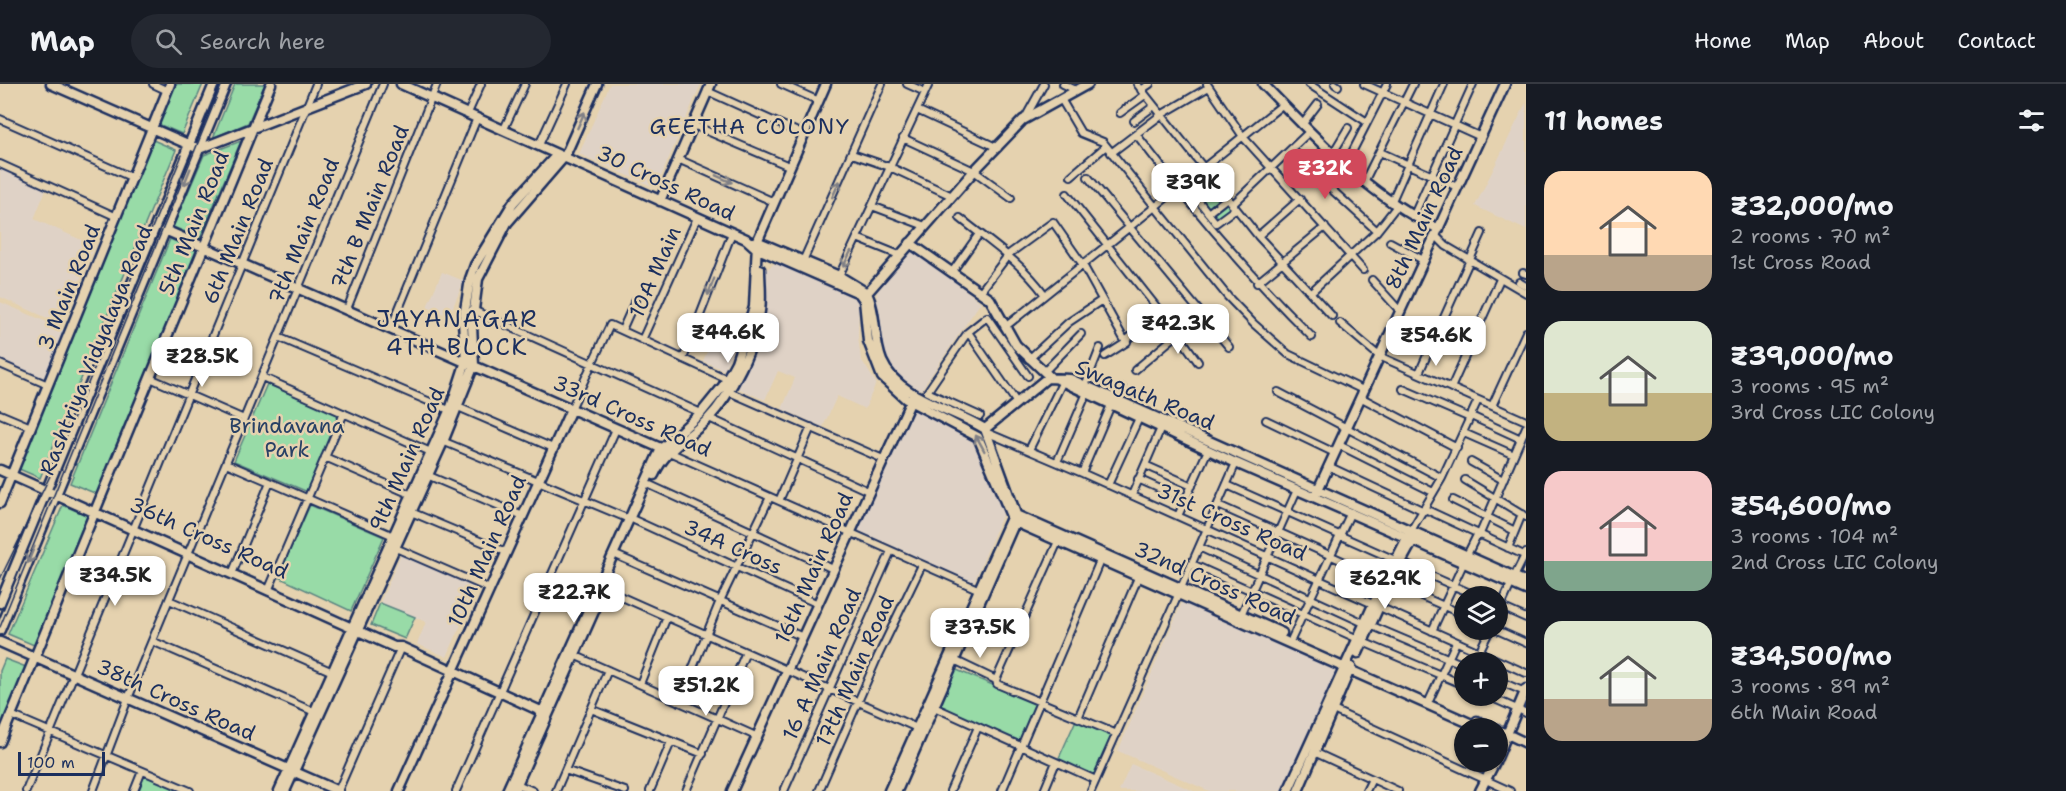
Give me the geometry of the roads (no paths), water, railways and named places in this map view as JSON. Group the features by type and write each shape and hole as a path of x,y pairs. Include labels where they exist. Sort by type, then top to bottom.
{"main road":[{"path":"51,84 199,149 366,84"},
{"name":"Rashtriya Vidyalaya Road","path":"0,603 214,84"},
{"name":"Rashtriya Vidyalaya Road","path":"0,630 226,84"},
{"name":"5th Main Road","path":"0,742 271,84"},
{"name":"30 Cross Road","path":"401,84 565,156 697,218 758,243"},
{"name":"9th Main Road","path":"279,791 291,770 392,547 412,495 454,409 470,363 473,310 478,279 507,223 565,156 597,84"},
{"path":"705,416 727,379 746,336 754,307 758,243 802,134 826,84"},
{"path":"867,293 925,225 1023,120 1088,84"},
{"name":"8th Main Road","path":"1316,494 1505,84"},
{"path":"1267,85 1282,105 1306,128 1393,205 1437,232"},
{"name":"3 Main Road","path":"0,503 169,87"},
{"path":"660,201 709,88"},
{"name":"9th Main Road","path":"470,363 463,323 470,279 475,265 513,203 553,159 565,156"},
{"name":"33rd Cross Road","path":"165,230 665,450"},
{"path":"758,243 839,276 867,293 883,364 912,397 978,437 1015,518"},
{"path":"516,788 546,711 631,519 665,450 705,416 727,391 742,366 758,325 761,309 758,243"},
{"path":"758,243 859,293 864,300 868,341 877,369 887,384 987,431 1015,518 889,791"},
{"path":"910,243 981,291 997,308 1005,327 1028,360 1053,378 1017,403 987,431"},
{"name":"Swagath Road","path":"1053,378 1063,378 1351,512 1414,532"},
{"name":"16th Main Road","path":"734,790 912,397"},
{"name":"Swagath Road","path":"1114,403 1139,418 1297,490 1316,494 1414,532 1513,580 1526,590"},
{"name":"10th Main Road","path":"399,791 571,409"},
{"path":"507,791 574,655 618,556 631,519 650,485 665,450"},
{"name":"9th Main Road","path":"396,537 411,512 434,453"},
{"name":"36th Cross Road","path":"0,464 13,472 356,627 394,647 401,647 546,711"},
{"name":"36th Cross Road","path":"0,470 13,472"},
{"name":"32nd Cross Road","path":"1015,518 1472,718"},
{"path":"1288,791 1349,666 1387,581 1414,532"},
{"name":"Swagath Road","path":"1513,580 1526,582"},
{"name":"32nd Cross Road","path":"1180,591 1292,638 1460,718"},
{"name":"38th Cross Road","path":"0,642 338,791"},
{"path":"897,791 934,707 951,659"},
{"path":"1298,791 1333,710 1349,666"},
{"path":"1508,732 1523,709 1525,691"},
{"name":"32nd Cross Road","path":"1508,738 1526,743"},
{"name":"32nd Cross Road","path":"1508,739 1526,748"},
{"name":"9th Main Road","path":"285,791 291,770"},
{"path":"1480,791 1489,772"}],"street":[{"path":"153,84 169,87"},
{"name":"6th Main Road","path":"26,791 316,84"},
{"name":"7th Main Road","path":"93,791 128,698 382,84"},
{"name":"7th B Main Road","path":"346,309 438,84"},
{"path":"468,113 481,84"},
{"path":"504,129 525,84"},
{"path":"539,145 567,84"},
{"path":"781,84 819,101"},
{"path":"803,261 882,84"},
{"path":"907,84 925,92"},
{"path":"839,276 929,84"},
{"path":"1023,120 1044,84"},
{"path":"1063,84 1076,90"},
{"path":"1120,113 1141,90 1150,84"},
{"path":"1309,84 1368,122"},
{"path":"1364,84 1429,116 1481,137"},
{"path":"1346,164 1387,84"},
{"path":"1365,180 1413,84"},
{"path":"1311,292 1377,231 1393,205 1444,84"},
{"path":"1413,217 1473,84"},
{"path":"1111,153 1161,115 1208,86 1244,138 1363,270"},
{"path":"709,88 802,134"},
{"path":"1141,90 1258,236 1332,316"},
{"path":"1061,99 1082,133 1102,141 1228,297 1288,354 1362,393 1457,448"},
{"path":"1212,177 1191,191 1216,223 1292,149 1318,104"},
{"path":"1005,327 1244,138 1282,105"},
{"path":"1134,121 1154,106"},
{"path":"917,110 998,148"},
{"path":"391,328 477,117"},
{"path":"0,119 132,178"},
{"path":"693,125 789,166"},
{"path":"1333,153 1348,128"},
{"path":"1136,134 1178,190 1257,283 1312,337"},
{"path":"903,138 974,171 1011,198"},
{"path":"1071,176 1106,146"},
{"path":"1292,149 1377,231"},
{"path":"1380,152 1458,187"},
{"path":"852,154 890,167 952,196"},
{"path":"678,159 774,202"},
{"path":"0,164 117,217"},
{"path":"1088,177 1229,347"},
{"path":"1067,194 1106,247 1178,334 1198,362"},
{"path":"1198,213 1227,198"},
{"path":"1258,236 1300,199"},
{"path":"872,206 925,225"},
{"name":"10A Main","path":"642,340 697,218"},
{"path":"960,218 1009,254 1029,273 1045,295"},
{"path":"981,291 1009,254 1053,222 1083,265 1127,342"},
{"path":"1257,283 1325,227"},
{"path":"1437,232 1444,245 1526,293"},
{"path":"683,359 732,233"},
{"path":"1419,373 1468,259 1482,233"},
{"path":"952,272 979,234"},
{"path":"857,238 898,255"},
{"path":"1390,242 1423,260"},
{"path":"1452,388 1500,279"},
{"path":"1372,280 1400,311"},
{"path":"1519,282 1526,286"},
{"path":"1028,360 1069,322 1102,300"},
{"path":"635,301 622,330 727,379"},
{"path":"473,310 868,491"},
{"path":"1105,356 1127,342 1161,313"},
{"path":"980,417 927,392 968,332 987,317 1028,376"},
{"path":"1340,323 1379,356 1526,421"},
{"name":"10th Main Road","path":"571,409 608,326 622,330"},
{"path":"968,332 1017,403"},
{"path":"1492,406 1526,332"},
{"path":"1029,450 1053,378 1081,334"},
{"path":"1135,370 1178,334"},
{"path":"278,337 553,448"},
{"path":"1057,462 1100,348"},
{"path":"0,364 48,385"},
{"path":"261,377 434,453"},
{"path":"150,378 244,419"},
{"path":"1082,473 1122,388"},
{"path":"1403,388 1521,439"},
{"path":"727,391 883,459"},
{"path":"1278,392 1347,426 1442,478"},
{"path":"1414,532 1457,448 1478,400"},
{"path":"269,589 344,413"},
{"path":"0,414 30,427"},
{"path":"1108,485 1139,418"},
{"path":"1266,420 1433,492"},
{"path":"779,501 811,427"},
{"path":"1432,631 1488,516 1526,427"},
{"path":"1132,495 1161,428"},
{"path":"456,791 616,429"},
{"name":"31st Cross Road","path":"987,431 1479,652"},
{"path":"1464,433 1514,455"},
{"name":"34A Cross","path":"440,440 631,519 818,604"},
{"name":"33rd Cross Road","path":"665,450 982,591"},
{"path":"1178,516 1209,450"},
{"path":"325,457 412,495"},
{"path":"1471,462 1503,480"},
{"path":"226,463 396,537"},
{"path":"1092,791 1236,463"},
{"path":"1144,465 1192,486"},
{"path":"1329,466 1478,535 1525,554 1508,589"},
{"path":"427,475 523,516"},
{"path":"1138,479 1185,500"},
{"path":"1465,480 1524,516 1508,548"},
{"path":"233,572 270,482"},
{"path":"650,485 833,569"},
{"path":"1227,485 1453,586"},
{"path":"1241,615 1297,490"},
{"path":"679,702 720,601 770,496"},
{"path":"1453,500 1515,531"},
{"path":"1218,506 1454,611"},
{"path":"411,512 506,552"},
{"path":"1292,638 1351,512"},
{"path":"996,680 1061,537"},
{"path":"392,547 490,589"},
{"path":"1199,548 1367,624 1454,660"},
{"name":"16 A Main Road","path":"784,791 891,551"},
{"path":"618,556 803,637"},
{"path":"1002,791 1102,556"},
{"path":"1192,564 1454,681"},
{"name":"17th Main Road","path":"819,791 858,701 922,565"},
{"path":"1078,718 1140,573"},
{"path":"604,589 917,728"},
{"path":"169,600 335,673"},
{"path":"1508,610 1526,618"},
{"path":"640,684 668,617"},
{"path":"1508,635 1526,643"},
{"path":"1479,652 1485,640"},
{"path":"152,642 317,713"},
{"path":"1430,699 1456,642"},
{"path":"338,791 401,647"},
{"path":"686,791 746,652"},
{"path":"574,655 758,736"},
{"path":"951,659 996,680 997,684 1117,734"},
{"name":"31st Cross Road","path":"1508,665 1526,673"},
{"path":"556,791 608,670"},
{"path":"1508,684 1525,691"},
{"path":"1508,703 1523,709"},
{"path":"934,707 1096,780"},
{"path":"591,710 703,754"},
{"path":"1333,710 1510,791"},
{"path":"11,715 188,791"},
{"path":"950,791 978,727"},
{"path":"650,791 671,742"},
{"path":"1314,752 1398,791"},
{"path":"1044,791 1056,762"},
{"path":"565,770 625,791"},
{"path":"134,791 142,771"},
{"path":"1366,791 1372,779"},
{"path":"516,788 533,791"}],"railway":[{"path":"0,627 222,84"},
{"path":"0,579 50,476 182,155"}],"district":[{"name":"GEETHA COLONY","path":"750,126"},
{"name":"JAYANAGAR 4TH BLOCK","path":"457,333"}],"park label":[{"name":"Brindavana Park","path":"287,438"}]}
